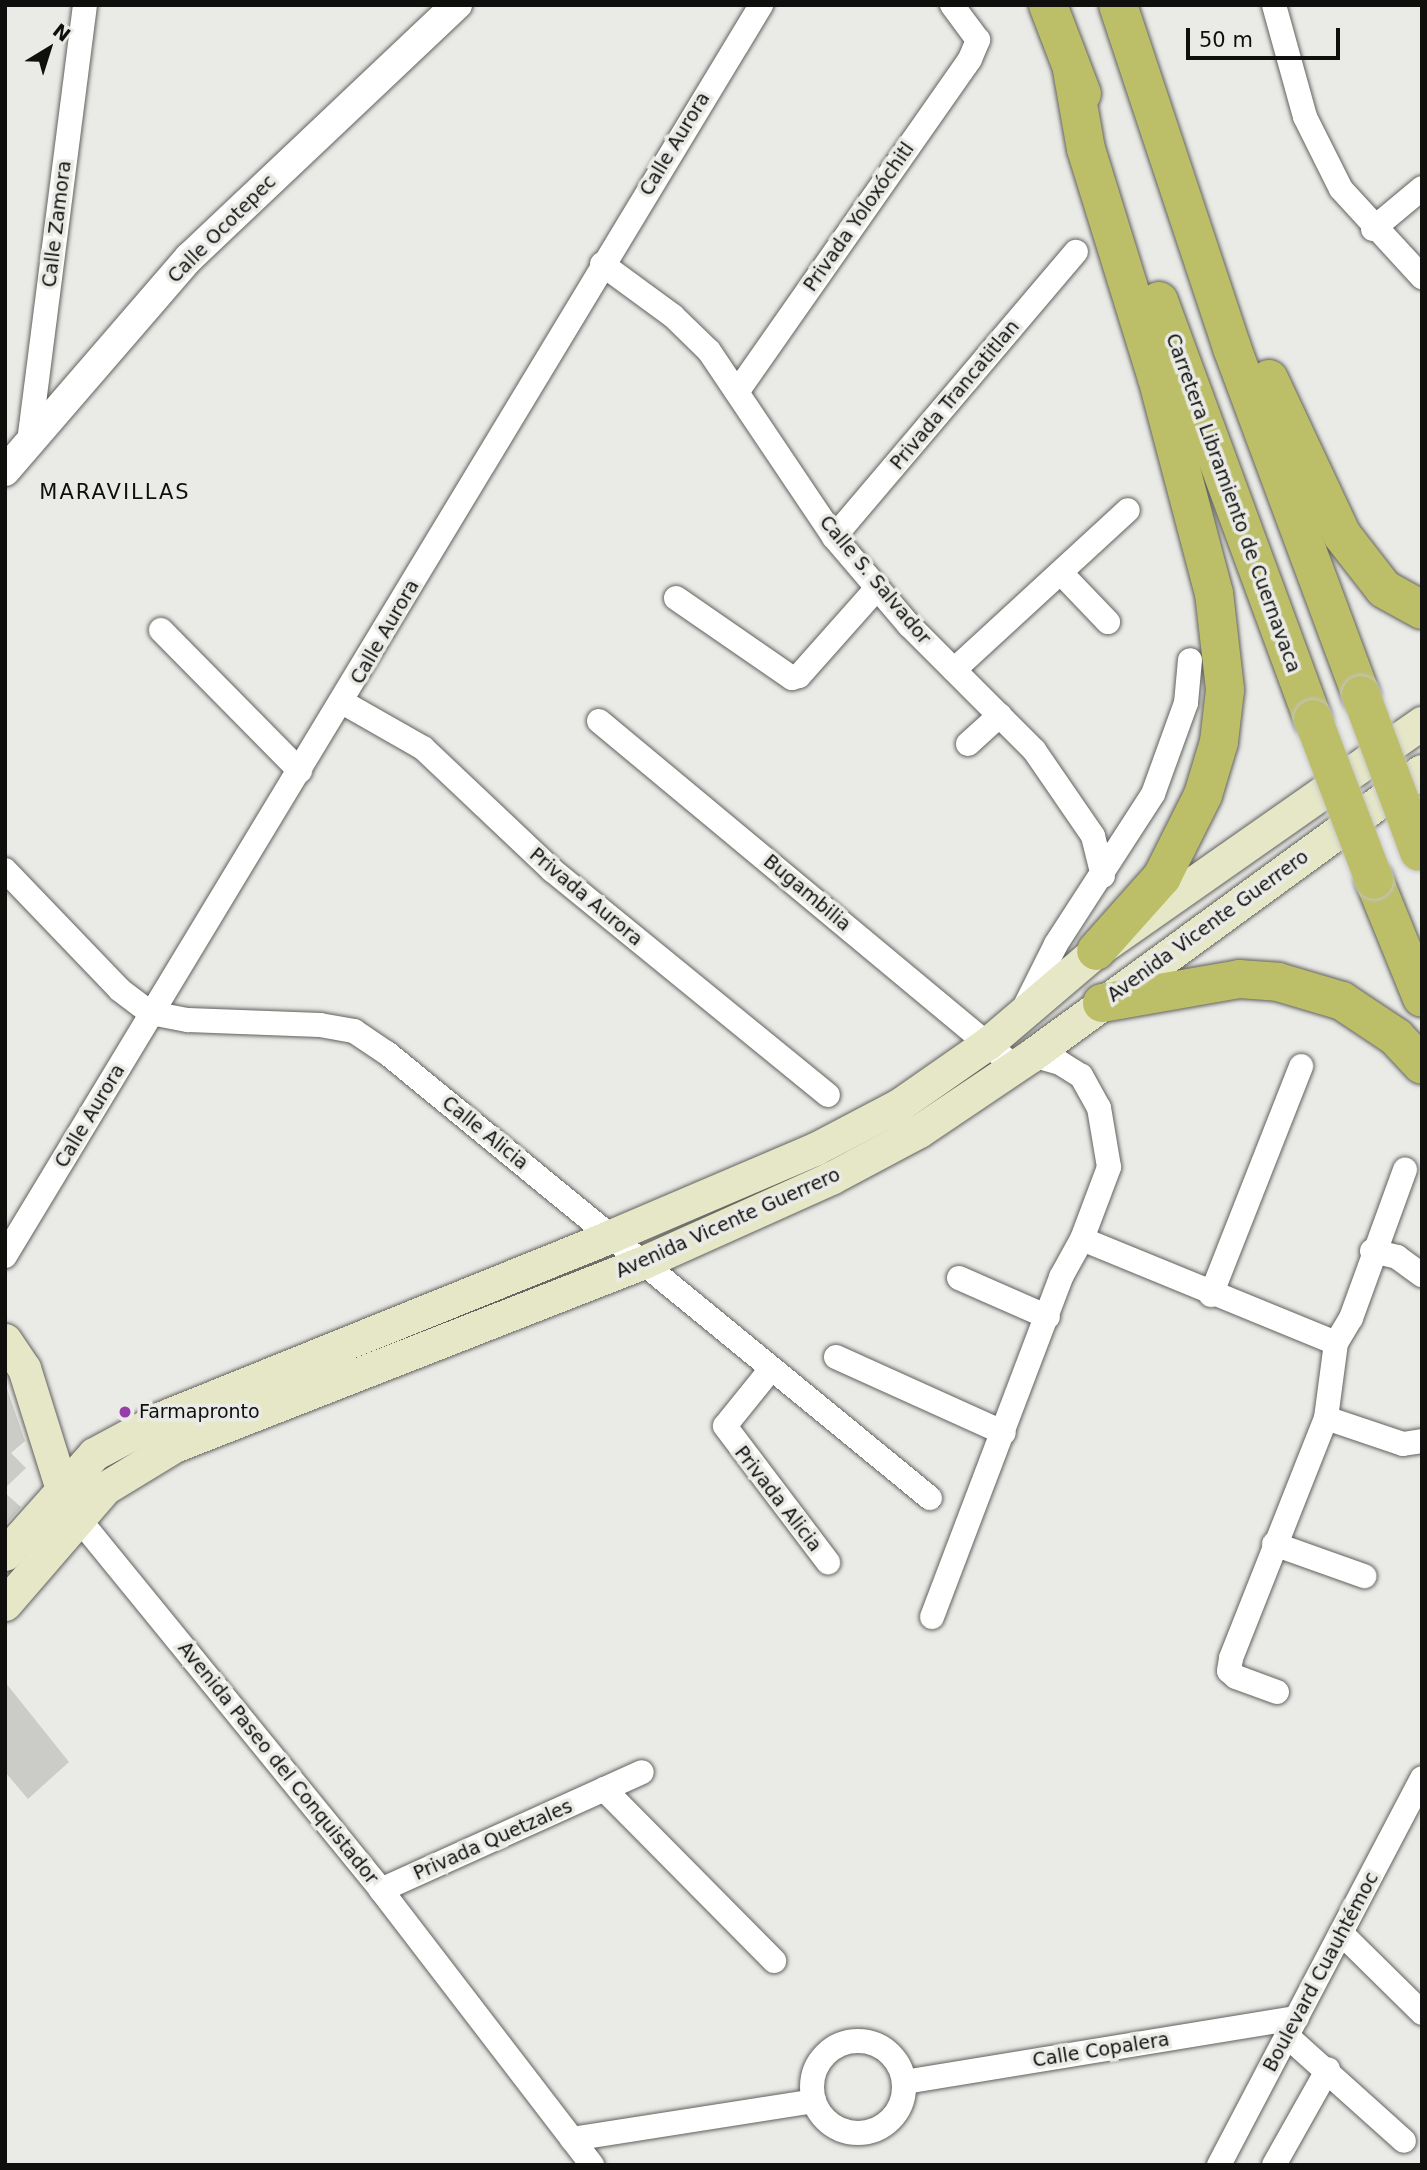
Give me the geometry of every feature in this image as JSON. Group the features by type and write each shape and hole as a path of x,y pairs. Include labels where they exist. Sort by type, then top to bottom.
{"highway":[{"name":"Carretera Libramiento de Cuernavaca","path":"1048,5 1313,719 1422,998"},
{"path":"1118,5 1172,159 1232,348 1420,856"},
{"path":"1072,69 1086,149 1157,378 1214,593 1225,690 1219,741 1197,807 1162,877 1096,951"},
{"path":"1172,159 1342,535 1384,589 1422,610"},
{"path":"1102,1003 1239,979 1278,982 1342,1001 1396,1037 1422,1065"}],"main road":[{"name":"Avenida Vicente Guerrero","path":"5,1604 70,1504 94,1454 161,1418 611,1236 857,1128 988,1044 1023,1010 1096,951 1422,723"},
{"name":"Avenida Vicente Guerrero","path":"5,1554 70,1504 105,1488 174,1446 644,1262 831,1178 919,1130 1023,1061 1422,771"},
{"path":"1152,911 1177,948"},
{"name":"Avenida Paseo del Conquistador","path":"5,1340 24,1368 70,1504"}],"street":[{"name":"Calle Zamora","path":"29,442 85,5"},
{"name":"Calle Ocotepec","path":"5,471 189,258 457,5"},
{"name":"Calle Aurora","path":"5,1256 151,1013 344,703 602,264 761,5"},
{"name":"Privada Yoloxóchitl","path":"737,392 970,59 978,40 952,5"},
{"path":"1274,5 1305,117 1341,189 1373,229 1422,278"},
{"path":"1373,229 1422,188"},
{"name":"Privada Trancatitlan","path":"834,537 1076,252"},
{"name":"Calle S. Salvador","path":"602,264 673,316 709,351 834,537 877,589 1034,750 1093,836 1103,876"},
{"path":"954,670 1129,510"},
{"path":"1061,573 1108,622"},
{"path":"676,598 792,678 799,676 877,589"},
{"path":"161,630 300,771"},
{"path":"1023,1010 1056,944 1103,876 1162,771 1186,703 1190,660"},
{"name":"Privada Aurora","path":"344,703 423,748 552,870 828,1095"},
{"path":"968,744 1000,715"},
{"name":"Bugambilia","path":"598,721 988,1044 1023,1061"},
{"path":"5,870 120,990 151,1013"},
{"name":"Calle Alicia","path":"151,1013 354,1031 644,1262 930,1499"},
{"path":"932,1617 1061,1277 1082,1239 1109,1167 1099,1108 1081,1076 1060,1063 1023,1061"},
{"path":"1211,1295 1301,1066"},
{"path":"1277,1692 1229,1671 1274,1544 1326,1418 1336,1343 1363,1287 1372,1251 1405,1170"},
{"path":"1082,1239 1211,1295 1336,1343"},
{"path":"1372,1251 1397,1257 1422,1275"},
{"path":"959,1278 1048,1317"},
{"path":"836,1357 1004,1433"},
{"name":"Privada Alicia","path":"771,1369 725,1426 828,1562"},
{"path":"1326,1418 1403,1444 1422,1441"},
{"name":"Avenida Paseo del Conquistador","path":"70,1504 381,1890 592,2165"},
{"path":"1274,1544 1364,1576"},
{"name":"Privada Quetzales","path":"381,1890 642,1772"},
{"name":"Boulevard Cuauhtémoc","path":"1219,2165 1422,1778"},
{"path":"604,1789 774,1961"},
{"path":"1341,1933 1422,2013"},
{"path":"1292,2027 1328,2069 1404,2141"},
{"name":"Calle Copalera","path":"905,2082 1292,2027"},
{"path":"849,2040 868,2041 886,2049 899,2063 905,2082 901,2104 888,2122 860,2133 832,2124 814,2101 812,2081 818,2063 831,2048 849,2040"},
{"path":"1274,2165 1328,2069"},
{"path":"572,2139 814,2101"}],"building":[{"path":"5,1383 25,1441 11,1453 26,1468 5,1488"},
{"path":"5,1493 21,1507 5,1525"},
{"path":"5,1682 69,1762 28,1799 5,1772"}],"place":[{"name":"Farmapronto","path":"125,1412"}],"district":[{"name":"MARAVILLAS","path":"115,492"}]}
